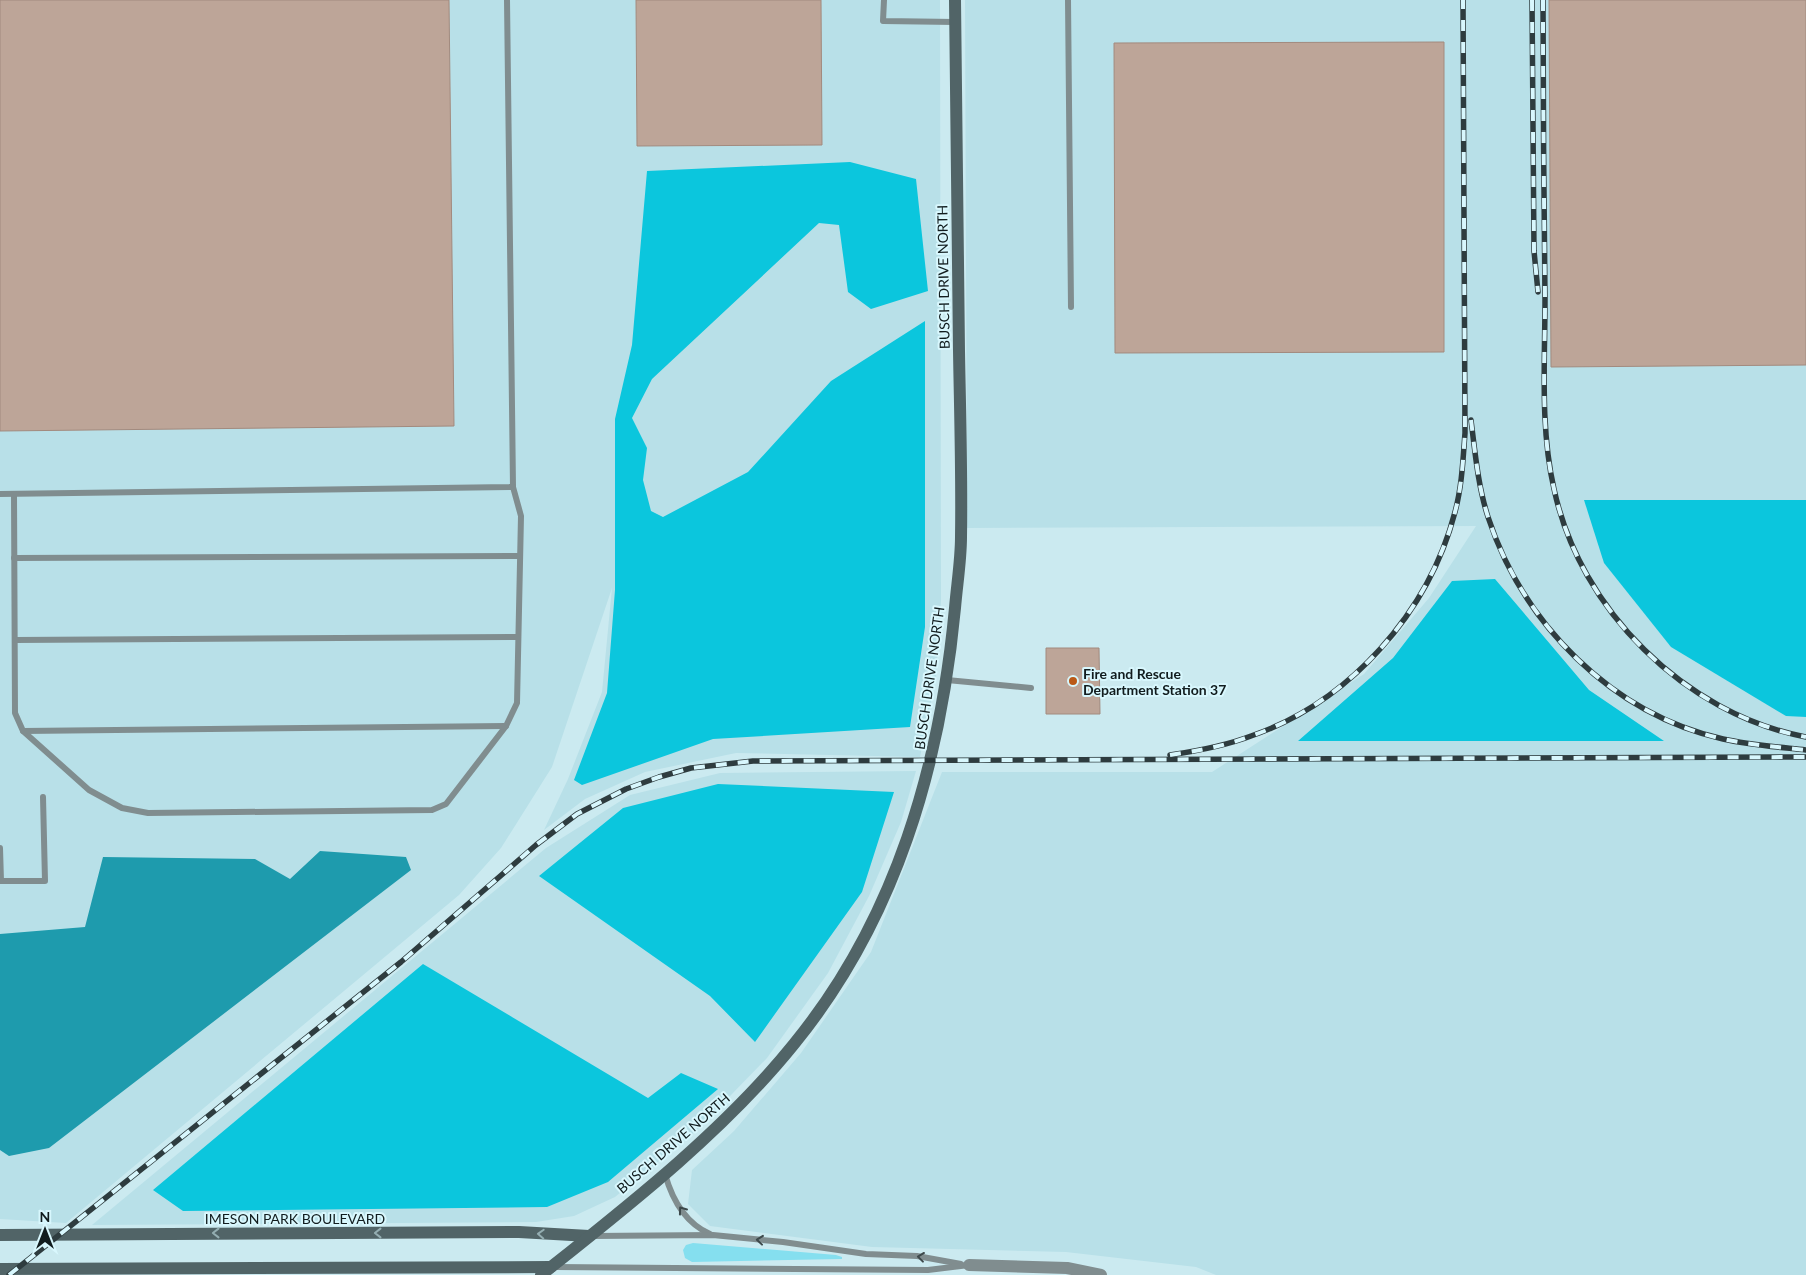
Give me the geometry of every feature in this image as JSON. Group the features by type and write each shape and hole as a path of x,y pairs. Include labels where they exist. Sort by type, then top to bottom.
{"street":[{"name":"BUSCH DRIVE NORTH","path":"541,1275 729,1118 794,1044 853,956 887,892 917,812 932,762 947,680 961,540 955,0"},
{"name":"IMESON PARK BOULEVARD","path":"0,1235 519,1232 590,1236"},
{"path":"969,1265 1067,1268 1101,1275"},
{"path":"0,1269 551,1267"},
{"path":"130,1268 176,1275"}],"lane":[{"path":"14,494 15,712 23,731 90,790 122,808 148,812 432,810 446,804 506,726 517,703 521,516 513,487 507,0"},
{"path":"884,0 883,21 955,22"},
{"path":"1068,0 1071,307"},
{"path":"0,494 513,487"},
{"path":"14,558 520,556"},
{"path":"15,640 518,637"},
{"path":"947,680 1031,688"},
{"path":"23,731 506,726"},
{"path":"0,848 0,881 45,881 43,797"},
{"path":"664,1172 670,1193 683,1212 696,1228 713,1235"},
{"path":"590,1236 713,1235 782,1242 866,1254 917,1256 969,1265"},
{"path":"551,1267 928,1270 969,1265"}],"shaded area":[{"path":"0,0 940,0 941,601 936,676 920,757 736,753 645,772 585,799 544,830 568,779 602,692 612,588 552,767 501,848 459,895 66,1223 0,1219"},
{"path":"965,0 1806,0 1806,500 1584,501 1786,715 1806,717 1806,1275 1216,1275 1196,1267 1066,1252 872,1247 710,1226 688,1204 692,1170 734,1131 801,1053 871,952 942,772 1212,772 1364,674 1429,598 1476,526 967,528"},
{"path":"850,162 916,179 928,291 871,309 848,292 839,225 819,223 652,379 632,418 647,448 643,480 651,511 663,517 748,472 831,381 925,321 925,627 910,727 713,739 582,785 574,780 607,693 615,590 615,419 632,345 647,171"},
{"path":"1584,500 1806,500 1806,717 1786,716 1671,647 1604,563"},
{"path":"1495,579 1589,690 1664,741 1298,741 1393,658 1452,581"},
{"path":"916,771 901,822 869,896 828,973 767,1058 698,1129 615,1197 574,1216 536,1222 92,1225 546,848 630,795 720,773"},
{"path":"718,784 894,792 862,892 755,1042 710,996 539,876 623,808"},
{"path":"320,851 406,857 411,870 49,1148 9,1156 0,1150 0,934 85,927 103,857 255,859 290,879"},
{"path":"423,964 648,1098 681,1073 718,1089 608,1182 547,1207 183,1211 153,1190"},
{"path":"693,1243 836,1255 842,1257 842,1259 692,1262 685,1258 683,1250 686,1245"}],"building":[{"path":"0,0 449,0 454,426 0,431"},
{"path":"636,0 821,0 822,145 637,146"},
{"path":"1549,0 1806,0 1806,365 1551,367"},
{"path":"1444,42 1444,352 1115,353 1114,43"},
{"name":"Fire and Rescue Department Station 37","path":"1046,648 1099,648 1100,714 1046,714"}],"railway":[{"path":"1170,755 1211,748 1251,736 1287,721 1321,701 1352,677 1380,649 1405,618 1426,584 1443,549 1457,502 1462,472 1465,433 1463,0"},
{"path":"1532,0 1534,251 1538,292"},
{"path":"1543,0 1545,419 1554,489 1567,533 1587,576 1613,615 1644,650 1680,680 1719,706 1761,725 1806,737"},
{"path":"1471,420 1482,493 1488,517 1504,556 1524,593 1548,628 1577,659 1609,686 1644,709 1682,727 1733,741 1806,750"},
{"path":"9,1275 401,962 536,845 577,814 626,789 659,777 691,768 753,761 1806,757"}],"place":[{"name":"Fire and Rescue Department Station 37","path":"1073,681"}]}
